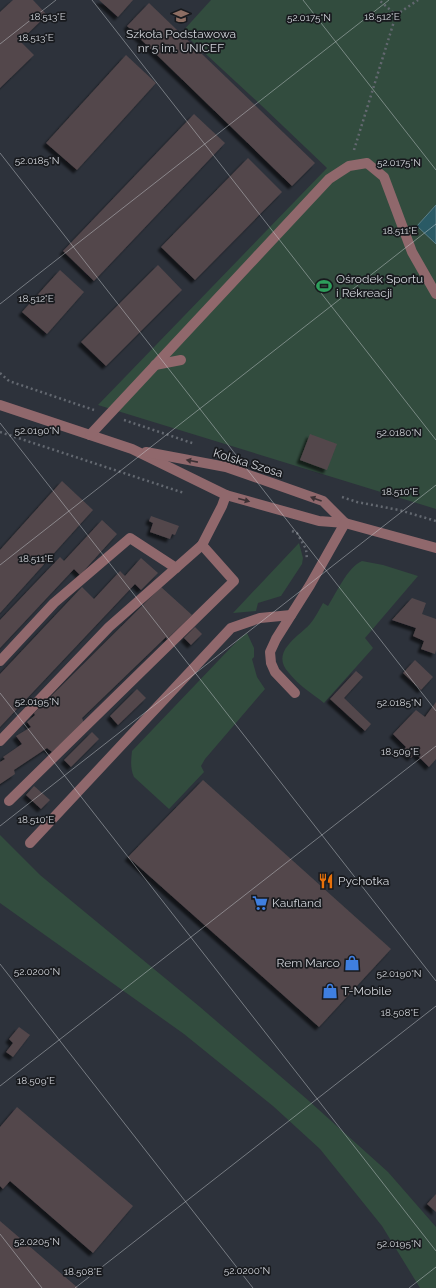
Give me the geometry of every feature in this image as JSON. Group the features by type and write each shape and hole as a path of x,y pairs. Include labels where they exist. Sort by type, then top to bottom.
{"street":[{"path":"90,435 329,179 349,166 367,163 384,177 412,252 436,294"},
{"path":"155,365 181,360"},
{"name":"Kolska Szosa","path":"0,405 132,449 226,467 265,480 323,501 345,523"},
{"name":"Kolska Szosa","path":"132,449 226,495 319,521 345,523 436,548"},
{"path":"0,741 109,627 202,545 226,495"},
{"path":"295,693 278,676 271,663 270,652 276,639 345,523"},
{"path":"0,661 54,604 130,538 176,568"},
{"path":"9,801 234,581 202,545"},
{"path":"30,842 230,628 260,618 291,615"}],"path":[{"path":"378,0 396,15"},
{"path":"349,166 396,15 418,0"},
{"path":"0,432 119,470"},
{"path":"399,510 436,521"},
{"path":"290,530 297,533 306,549 307,563"}],"green space":[{"name":"Ośrodek Sportu i Rekreacji","path":"211,0 436,0 436,509 98,405 327,168 182,32"},
{"path":"299,543 303,558 302,564 281,596 258,603 256,611 233,613"},
{"path":"362,561 383,565 418,576 365,638 373,648 324,703 301,685 289,673 282,658 288,646 310,624 323,603 328,606 347,575 357,564"},
{"path":"247,633 254,648 254,657 252,659 257,677 265,689 205,759 201,766 204,772 169,809 134,777 131,767 132,751 239,639"},
{"path":"0,835 40,875 200,1007 309,1101 388,1172 436,1227 436,1288 420,1288 382,1226 320,1149 273,1106 184,1034 0,903"}],"water":[{"path":"436,205 436,244 417,226"}],"building":[{"path":"13,0 33,0 47,15 20,41 34,55 0,88 0,12"},
{"path":"99,0 133,0 118,17"},
{"path":"149,3 315,163 292,186 127,26"},
{"path":"126,55 156,83 77,170 46,143"},
{"path":"194,114 225,143 94,281 63,251"},
{"path":"248,158 282,192 195,280 161,247"},
{"path":"158,265 182,290 106,366 81,342"},
{"path":"60,270 84,292 47,334 22,312"},
{"path":"310,434 337,444 327,470 300,460"},
{"path":"62,481 93,510 0,613 0,550"},
{"path":"151,516 179,526 175,535 172,534 170,539 150,532 153,523 149,521"},
{"path":"102,520 117,534 80,575 74,569 0,648 0,620 60,557 64,561"},
{"path":"141,558 158,573 141,590 135,584 0,727 0,674 82,587 94,599 120,571 125,576"},
{"path":"161,587 192,615 167,639 166,637 82,718 84,723 52,752 47,748 14,770 15,774 0,784 0,762 5,759 3,757 22,744 16,736 31,727 27,722 35,715 34,713"},
{"path":"412,598 426,603 422,614 436,619 435,654 421,649 424,641 413,636 416,628 392,620"},
{"path":"195,627 202,634 191,645 184,638"},
{"path":"415,660 433,677 421,690 403,673"},
{"path":"356,671 363,677 344,698 371,724 365,731 330,699"},
{"path":"137,689 146,698 118,725 110,716"},
{"path":"436,702 436,759 429,767 415,753 411,758 403,751 406,747 393,734 416,710 425,717"},
{"path":"92,732 99,739 71,767 64,760"},
{"name":"Kaufland","path":"203,780 391,949 319,1027 128,857"},
{"path":"34,786 50,800 41,809 26,795"},
{"path":"19,1027 30,1035 13,1057 6,1052 13,1043 9,1039"},
{"path":"17,1107 133,1206 93,1253 10,1181 3,1189 0,1186 0,1127"},
{"path":"436,1194 436,1212 427,1204"},
{"path":"0,1221 78,1288 0,1288"}],"place":[{"name":"Szkoła Podstawowa nr 5 im. UNICEF","path":"181,16"},
{"name":"Ośrodek Sportu i Rekreacji","path":"324,286"},
{"name":"Pychotka","path":"326,881"},
{"name":"Kaufland","path":"260,903"},
{"name":"Rem Marco","path":"352,963"},
{"name":"T-Mobile","path":"330,991"}]}
